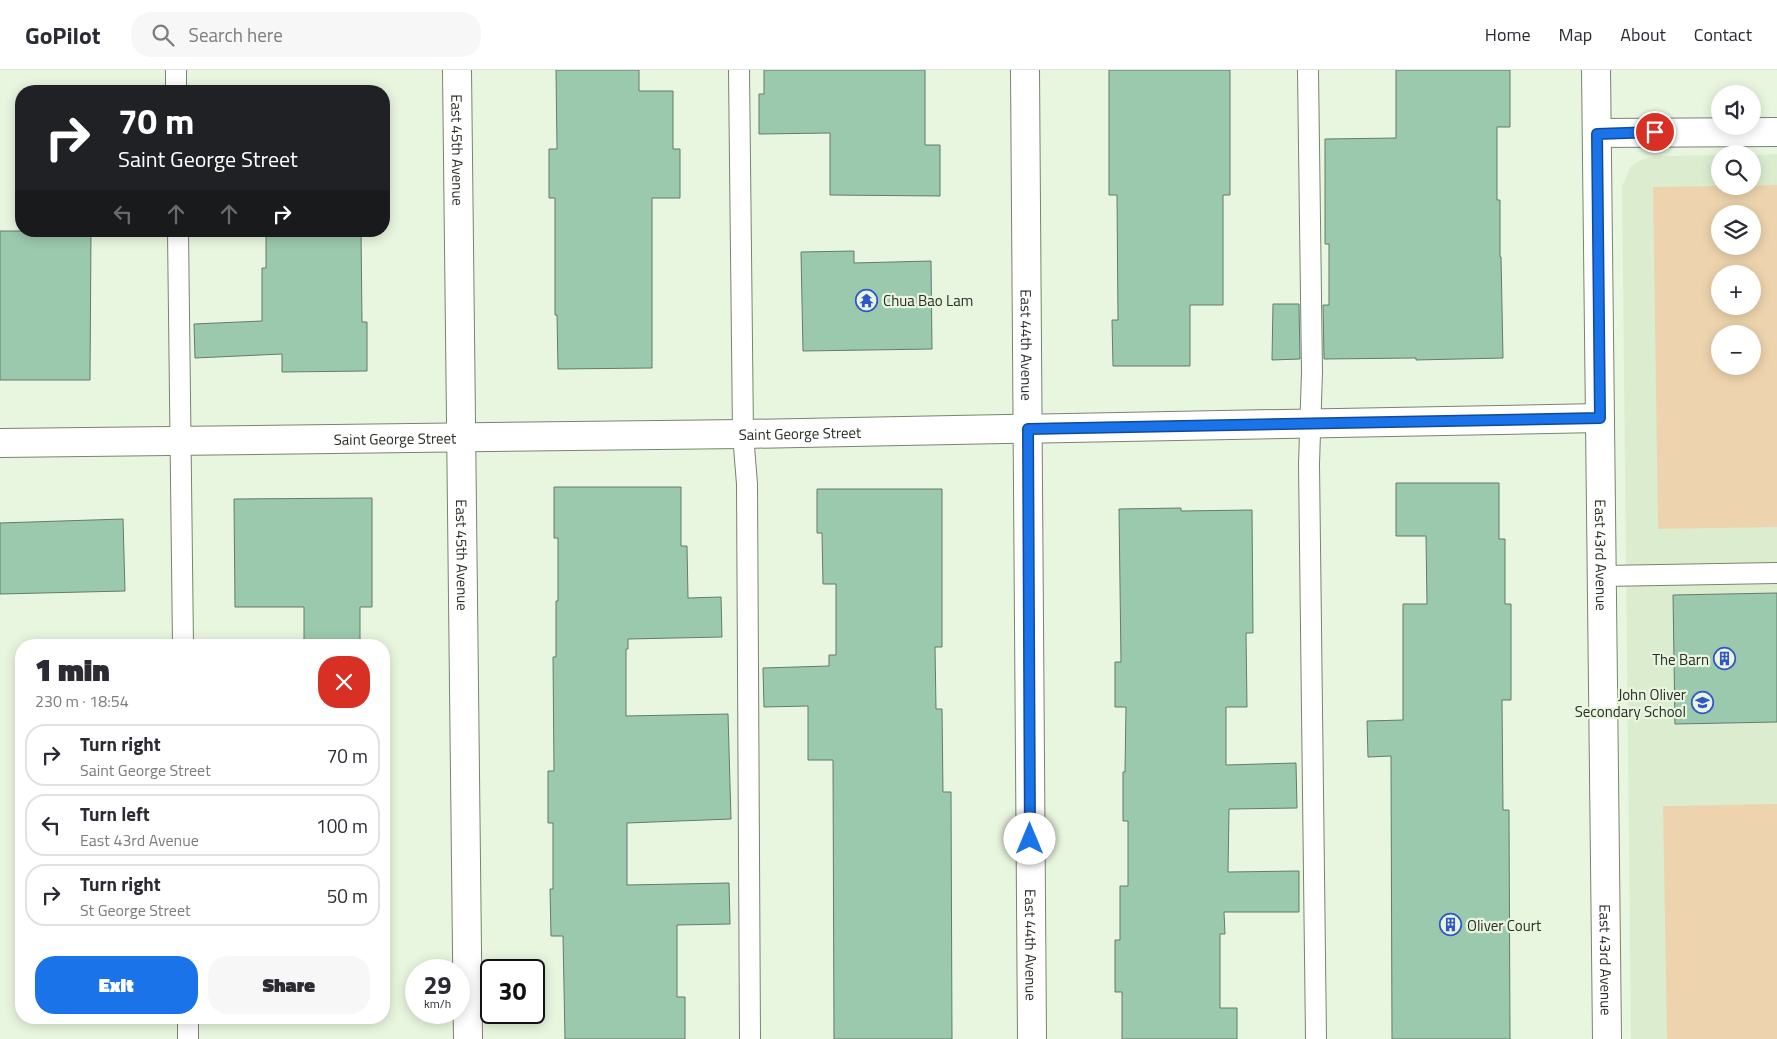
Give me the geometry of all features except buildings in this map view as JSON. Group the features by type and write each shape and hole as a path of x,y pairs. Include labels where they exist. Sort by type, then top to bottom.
{"street":[{"name":"East 45th Avenue","path":"457,70 468,1039"},
{"name":"East 44th Avenue","path":"1025,70 1032,1039"},
{"name":"East 43rd Avenue","path":"1596,70 1607,1039"},
{"path":"1597,134 1777,132"},
{"name":"Saint George Street","path":"0,443 743,434 1600,418"}],"lane":[{"path":"176,70 176,85"},
{"path":"739,70 743,434 747,494 750,1039"},
{"path":"1308,70 1312,362 1308,464 1316,1039"},
{"path":"178,237 183,639"},
{"path":"1602,576 1777,573"},
{"path":"188,1024 188,1039"}],"shaded area":[{"name":"John Oliver Secondary School","path":"1777,154 1777,1039 1631,1039 1622,186 1631,166 1643,159 1656,156 1711,155 1711,195 1761,195 1761,155"},
{"path":"1761,185 1777,185 1777,527 1658,529 1653,187 1711,186 1711,195 1761,195"},
{"path":"1777,804 1777,1039 1667,1039 1663,806"}],"place":[{"name":"Chua Bao Lam","path":"867,300"},
{"name":"The Barn","path":"1725,659"},
{"name":"John Oliver Secondary School","path":"1702,703"},
{"name":"Oliver Court","path":"1451,925"}],"route":[{"path":"1030,839 1028,429 1600,418 1597,134 1655,132"}]}
